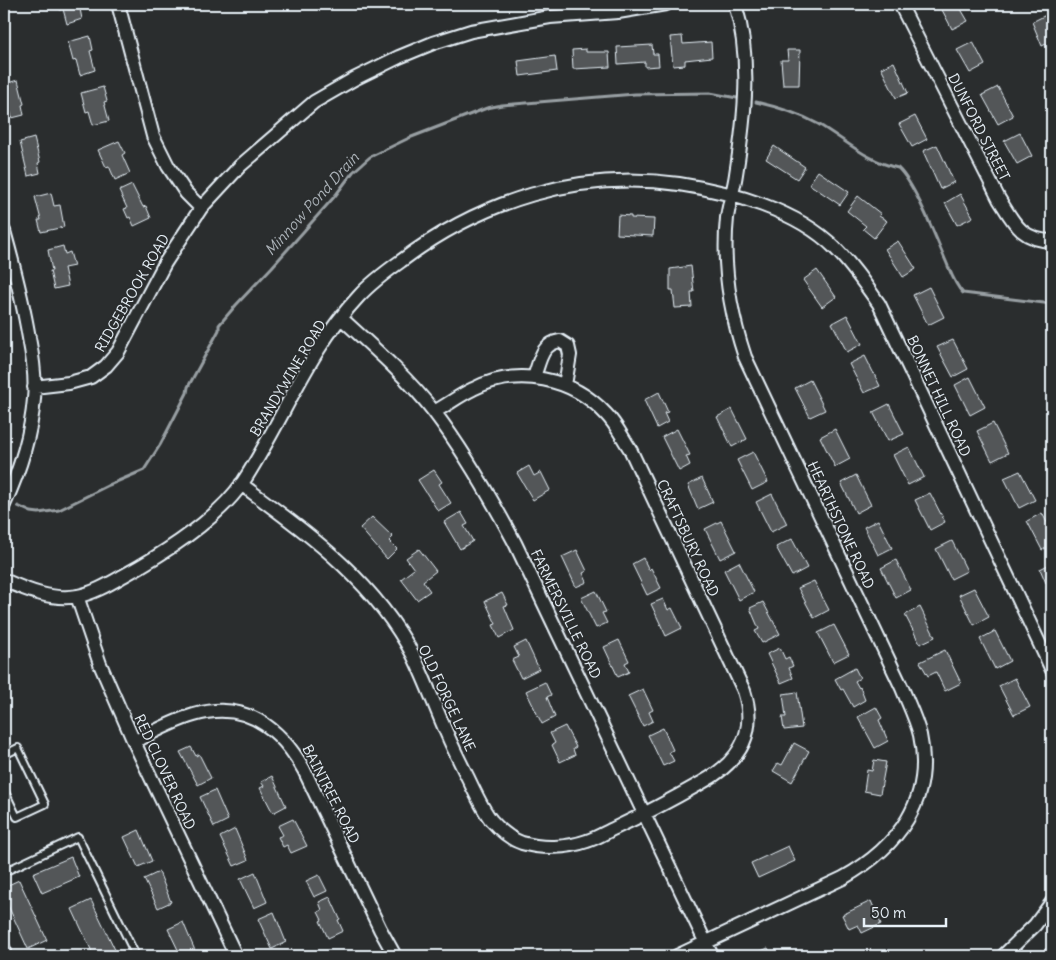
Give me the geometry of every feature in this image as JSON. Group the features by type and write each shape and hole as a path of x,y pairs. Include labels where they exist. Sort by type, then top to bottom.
{"street":[{"path":"118,4 153,136 168,166 186,193 201,208"},
{"name":"RIDGEBROOK ROAD","path":"34,386 69,383 91,376 106,366 118,352 165,263 201,208 240,166 314,102 354,79 399,57 433,43 471,31 550,17 618,12 666,4"},
{"name":"HEARTHSTONE ROAD","path":"706,942 843,878 864,866 904,826 917,799 924,772 920,735 902,688 745,357 734,324 728,291 726,258 727,218 743,127 746,87 741,24 735,4"},
{"name":"DUNFORD STREET","path":"900,4 999,199 1014,223 1034,239 1052,241"},
{"name":"BRANDYWINE ROAD","path":"4,580 42,594 77,596 102,587 167,550 216,512 241,484 275,428 295,388 318,350 360,295 422,245 453,226 516,199 554,188 621,180 661,182 732,195"},
{"name":"BONNET HILL ROAD","path":"732,195 774,210 806,226 833,246 857,272 879,304 1052,670"},
{"path":"4,231 23,300 34,364 34,398 26,442 17,475 4,505"},
{"name":"FARMERSVILLE ROAD","path":"341,318 381,355 434,412 481,482 515,543 712,956"},
{"path":"534,377 545,347 551,342 560,341 568,346 570,355 565,385"},
{"name":"CRAFTSBURY ROAD","path":"434,412 472,389 494,381 510,377 534,377 565,385 586,395 607,414 630,449 748,702 747,733 739,752 718,774 645,814"},
{"name":"OLD FORGE LANE","path":"241,484 323,546 356,576 374,598 412,654 431,694 447,735 472,785 491,819 507,836 521,843 564,846 587,841 645,814"},
{"name":"RED CLOVER ROAD","path":"77,596 100,664 134,742 236,956"},
{"name":"BAINTREE ROAD","path":"134,742 181,720 214,711 231,711 252,716 268,726 294,752 304,770 395,956"},
{"path":"1004,956 1035,925 1052,902"},
{"path":"677,956 706,942"}],"lane":[{"path":"4,755 18,748 45,804 16,817 4,790"},
{"path":"4,872 78,837 136,956"},
{"path":"4,943 8,951"}],"path":[{"path":"1032,956 1052,946"}],"building":[{"path":"58,4 79,4 82,19 67,24 63,9 60,10"},
{"path":"958,4 968,21 952,29 940,6"},
{"path":"1048,14 1052,22 1052,41 1042,46 1032,22"},
{"path":"90,36 93,50 90,51 95,70 80,75 76,60 73,61 68,42"},
{"path":"682,36 683,44 711,42 712,57 685,60 685,65 673,66 670,37"},
{"path":"973,42 985,65 970,73 957,50"},
{"path":"652,45 653,54 658,54 659,66 645,67 645,62 618,64 617,47"},
{"path":"586,49 586,52 609,52 610,67 573,69 572,50"},
{"path":"787,50 800,50 799,85 783,85 781,60 788,60"},
{"path":"555,56 557,71 520,76 518,61"},
{"path":"894,62 908,93 896,98 881,68"},
{"path":"18,80 24,104 22,105 24,115 12,118 4,84"},
{"path":"103,87 107,101 104,102 109,121 93,125 89,111 86,112 81,93"},
{"path":"998,87 1013,116 998,124 982,95"},
{"path":"915,116 927,139 912,147 899,124"},
{"path":"1020,133 1032,156 1017,164 1004,141"},
{"path":"34,138 40,162 38,163 40,173 28,176 20,142"},
{"path":"119,141 125,153 122,155 130,173 115,180 109,166 106,167 98,150"},
{"path":"937,145 954,182 940,189 923,151"},
{"path":"774,146 805,167 797,179 766,159"},
{"path":"818,171 849,192 840,205 809,184"},
{"path":"132,185 143,207 146,206 151,218 134,226 124,209 127,208 119,191"},
{"path":"51,193 54,206 60,205 64,227 41,232 38,220 41,220 35,197"},
{"path":"960,194 973,217 957,225 945,203"},
{"path":"858,196 887,221 874,238 863,229 866,226 847,211"},
{"path":"618,215 631,216 631,218 654,219 653,236 617,234"},
{"path":"898,241 916,269 903,277 885,249"},
{"path":"63,246 65,254 70,252 74,266 64,268 68,286 54,289 48,250"},
{"path":"691,266 694,292 691,292 692,307 675,308 673,290 670,290 670,269"},
{"path":"817,270 836,297 822,307 803,280"},
{"path":"929,287 944,317 928,325 913,295"},
{"path":"847,315 862,344 847,352 832,323"},
{"path":"953,340 968,369 953,377 937,347"},
{"path":"865,356 880,386 864,393 849,364"},
{"path":"970,377 985,407 970,415 955,385"},
{"path":"810,380 825,410 810,417 795,388"},
{"path":"659,392 668,412 664,413 668,422 657,428 644,400"},
{"path":"889,404 904,434 888,441 873,412"},
{"path":"732,409 747,439 732,447 717,417"},
{"path":"993,423 1008,453 992,461 977,431"},
{"path":"677,429 690,455 686,456 690,465 679,471 662,437"},
{"path":"835,429 850,459 835,467 820,437"},
{"path":"909,447 924,477 908,485 893,455"},
{"path":"753,452 768,482 752,490 737,460"},
{"path":"529,466 534,476 541,472 550,490 533,500 517,473"},
{"path":"434,470 442,482 439,484 451,503 438,511 418,480"},
{"path":"1020,471 1035,500 1019,508 1004,478"},
{"path":"856,475 871,505 856,513 841,483"},
{"path":"702,478 713,502 698,509 688,485"},
{"path":"930,493 945,522 930,530 915,500"},
{"path":"772,494 787,524 771,532 756,502"},
{"path":"461,512 468,524 464,526 473,541 460,549 444,522"},
{"path":"1042,513 1052,532 1052,545 1042,550 1027,521"},
{"path":"372,517 393,537 389,541 397,549 387,559 360,528"},
{"path":"878,520 892,548 878,555 864,527"},
{"path":"721,521 736,551 720,559 705,529"},
{"path":"792,539 807,568 792,576 776,547"},
{"path":"952,541 967,571 951,579 936,549"},
{"path":"419,549 436,571 423,581 430,591 417,600 401,579 414,569 406,558"},
{"path":"577,550 587,571 583,573 587,582 576,587 562,557"},
{"path":"643,558 649,570 651,568 661,588 647,595 632,564"},
{"path":"896,560 911,590 896,598 881,568"},
{"path":"739,562 754,592 739,600 724,570"},
{"path":"1052,563 1052,580 1046,583 1040,569"},
{"path":"814,581 829,610 814,618 798,588"},
{"path":"974,588 989,617 974,625 959,595"},
{"path":"596,591 606,612 602,613 607,623 596,628 581,598"},
{"path":"502,593 508,605 504,606 514,630 499,638 493,625 496,624 485,601"},
{"path":"663,599 668,610 672,608 682,628 666,636 651,604"},
{"path":"763,602 780,634 762,643 755,631 759,629 750,608"},
{"path":"920,607 935,637 920,644 905,615"},
{"path":"834,625 849,654 833,662 818,633"},
{"path":"995,631 1010,661 995,669 980,639"},
{"path":"619,640 629,661 625,663 629,672 618,677 604,647"},
{"path":"526,641 539,669 521,678 512,660 519,657 514,647"},
{"path":"780,648 785,659 789,657 793,666 789,668 793,678 781,683 767,654"},
{"path":"945,650 961,683 945,691 936,672 928,676 920,662"},
{"path":"855,668 860,678 855,681 860,687 865,700 853,707 835,679"},
{"path":"1015,678 1030,707 1014,715 999,686"},
{"path":"545,682 551,695 547,697 555,717 542,724 526,691"},
{"path":"643,689 653,710 649,712 653,721 643,726 628,696"},
{"path":"797,692 802,728 784,730 782,717 786,717 783,694"},
{"path":"876,707 882,718 879,720 888,741 875,748 858,717"},
{"path":"565,726 576,747 573,749 575,755 560,762 552,745 555,743 550,733"},
{"path":"663,728 673,750 669,752 674,761 663,766 648,735"},
{"path":"794,743 809,751 792,782 773,771 778,763 782,765"},
{"path":"191,747 196,756 199,754 211,778 198,785 180,752"},
{"path":"874,760 886,762 880,794 864,791 867,770 872,771"},
{"path":"272,776 286,806 273,813 260,788 264,786 261,782"},
{"path":"215,790 228,820 214,827 200,797"},
{"path":"293,819 307,846 291,853 287,845 283,847 278,837 283,835 278,826"},
{"path":"235,829 248,860 234,866 220,837"},
{"path":"139,830 152,861 138,867 124,837"},
{"path":"788,846 795,861 758,878 751,863"},
{"path":"71,857 79,877 42,893 33,873"},
{"path":"159,872 171,902 158,908 144,879"},
{"path":"255,872 267,902 254,908 240,879"},
{"path":"319,875 327,891 314,897 306,881"},
{"path":"19,880 47,940 28,949 4,897 4,887"},
{"path":"330,897 343,931 328,938 318,912 322,910 319,902"},
{"path":"91,900 118,956 94,956 72,909"},
{"path":"871,901 881,924 862,933 858,925 849,929 842,915"},
{"path":"274,912 286,942 272,949 258,919"},
{"path":"183,922 196,953 188,956 181,956 168,929"},
{"path":"768,948 772,956 752,956 752,955"}],"waterway":[{"name":"Minnow Pond Drain","path":"18,506 31,512 39,513 59,510 144,470 160,445 187,393 188,387 219,330 219,325 335,196 353,172 370,157 409,138 487,108 502,105 635,94 710,93 737,98"},
{"name":"Minnow Pond Drain","path":"756,102 788,111 810,120 876,161 898,168 918,198 952,277 963,293 1052,304"}]}
